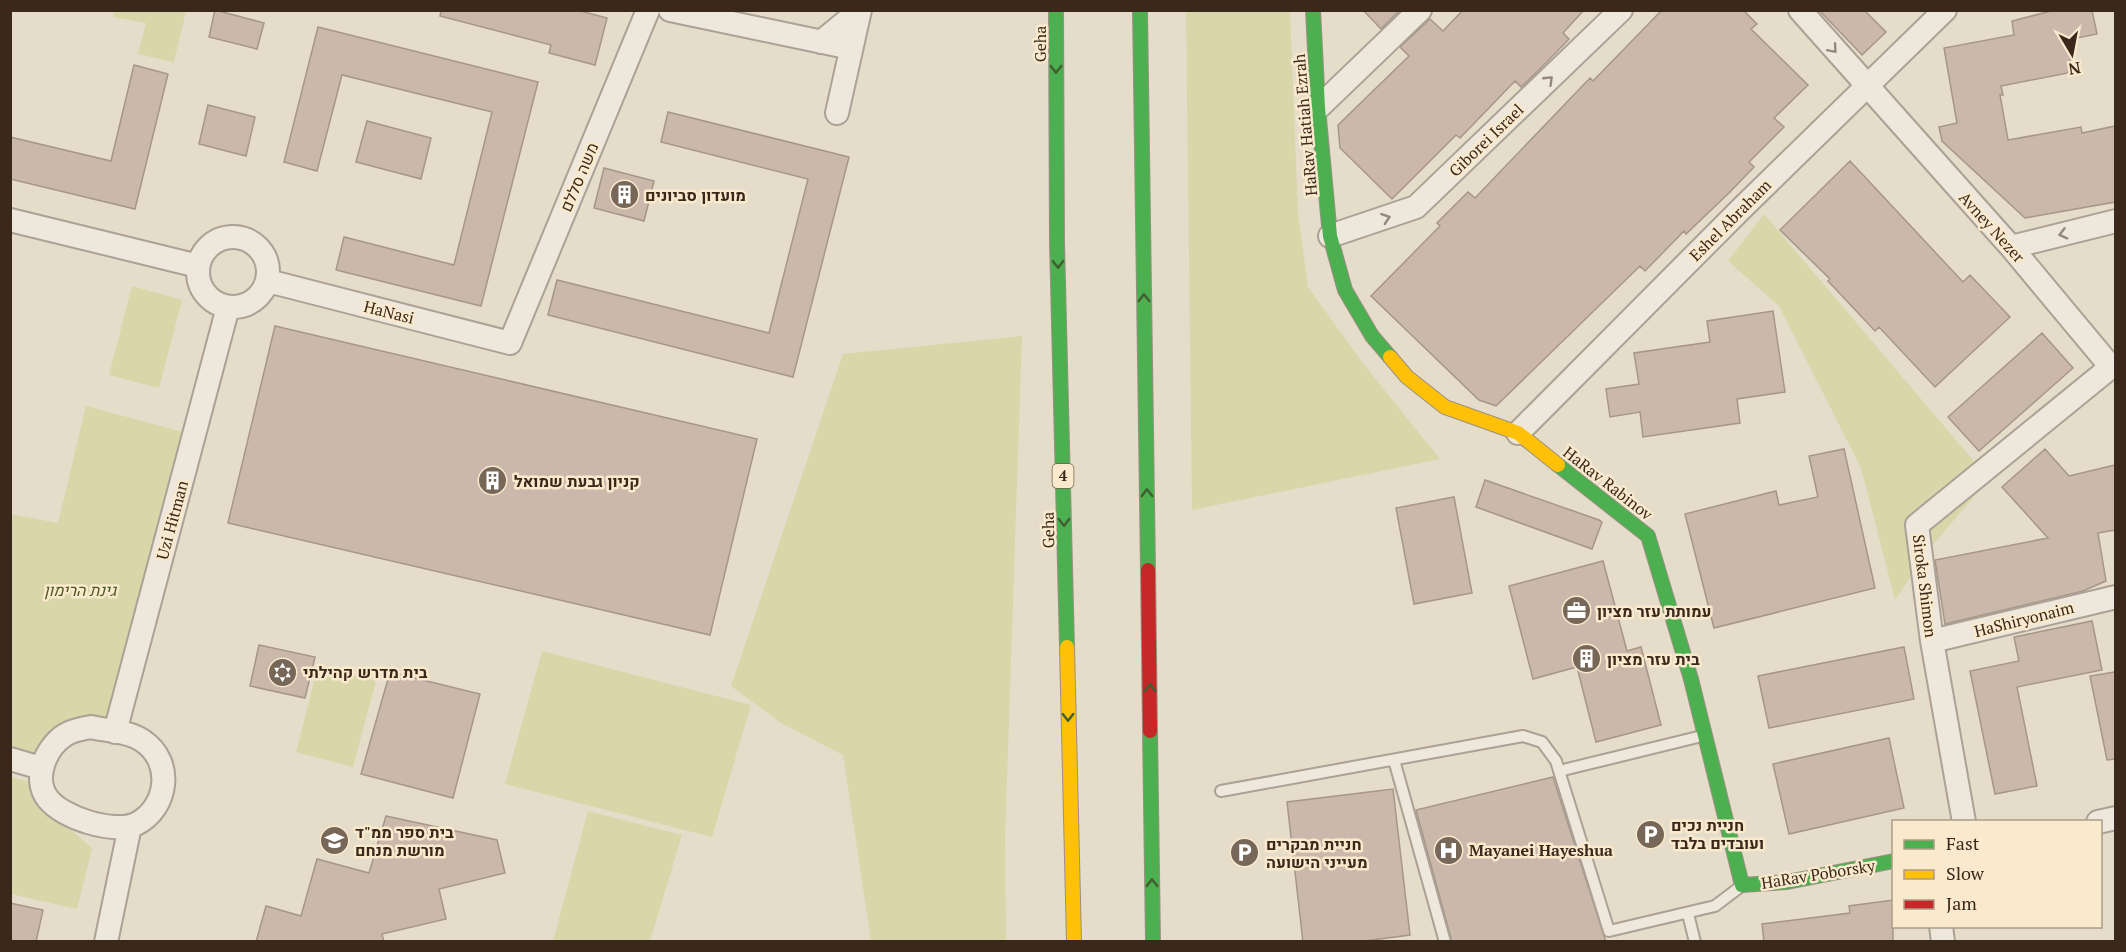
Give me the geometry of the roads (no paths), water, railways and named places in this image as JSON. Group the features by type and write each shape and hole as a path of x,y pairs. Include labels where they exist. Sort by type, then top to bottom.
{"main road":[{"name":"Geha","path":"1056,10 1057,242 1074,942"},
{"path":"1140,10 1153,942"},
{"name":"HaRav Hatiah Ezrah","path":"1313,10 1318,108 1330,236"},
{"name":"HaRav Rabinov","path":"1330,236 1345,290 1372,336 1407,377 1445,407 1518,433 1648,536 1691,679 1742,885"},
{"name":"HaRav Poborsky","path":"1742,885 1787,882 1892,861"}],"street":[{"name":"משה סללם","path":"510,343 648,10"},
{"path":"670,10 851,48"},
{"path":"821,42 860,10"},
{"path":"837,113 860,10"},
{"path":"1046,10 1056,45"},
{"path":"1318,108 1420,10"},
{"name":"Giborei Israel","path":"1330,236 1416,207 1621,10"},
{"name":"Avney Nezer","path":"1800,10 2011,248 2113,368"},
{"name":"Eshel Abraham","path":"1518,433 1945,10"},
{"path":"10,220 198,266"},
{"path":"2011,248 2115,221"},
{"path":"237,237 254,243 263,251 269,269 268,281 257,299 240,307 228,307 210,300 202,290 198,266 203,254 211,245 225,238 237,237"},
{"name":"HaNasi","path":"268,281 510,343"},
{"name":"Uzi Hitman","path":"115,732 228,307"},
{"name":"Siroka Shimon","path":"1964,820 1932,641 1917,525 2113,368"},
{"name":"HaShiryonaim","path":"1932,641 2115,597"},
{"path":"91,727 115,732 130,734 144,741 155,752 162,766 164,781 161,796 154,809 144,820 115,829 100,826 57,806 48,799 41,768 54,745 64,735 91,727"},
{"path":"10,759 41,768"},
{"path":"106,942 130,826"}],"lane":[{"path":"1559,771 1705,735"},
{"path":"1221,791 1523,736 1542,742 1556,761 1610,931 1715,906 1742,885"},
{"path":"1394,760 1445,942"},
{"path":"1688,914 1695,942"}],"place":[{"name":"מועדון סביונים","path":"624,195"},
{"name":"קניון גבעת שמואל","path":"493,481"},
{"name":"עמותת עזר מציון","path":"1576,611"},
{"name":"בית עזר מציון","path":"1586,659"},
{"name":"בית מדרש קהילתי","path":"282,672"},
{"name":"חניית נכים ועובדים בלבד","path":"1650,834"},
{"name":"בית ספר ממ\"ד מורשת מנחם","path":"334,841"},
{"name":"Mayanei Hayeshua","path":"1448,850"},
{"name":"חניית מבקרים מעייני הישועה","path":"1245,853"}],"park label":[{"name":"גינת הרימון","path":"80,590"}]}
